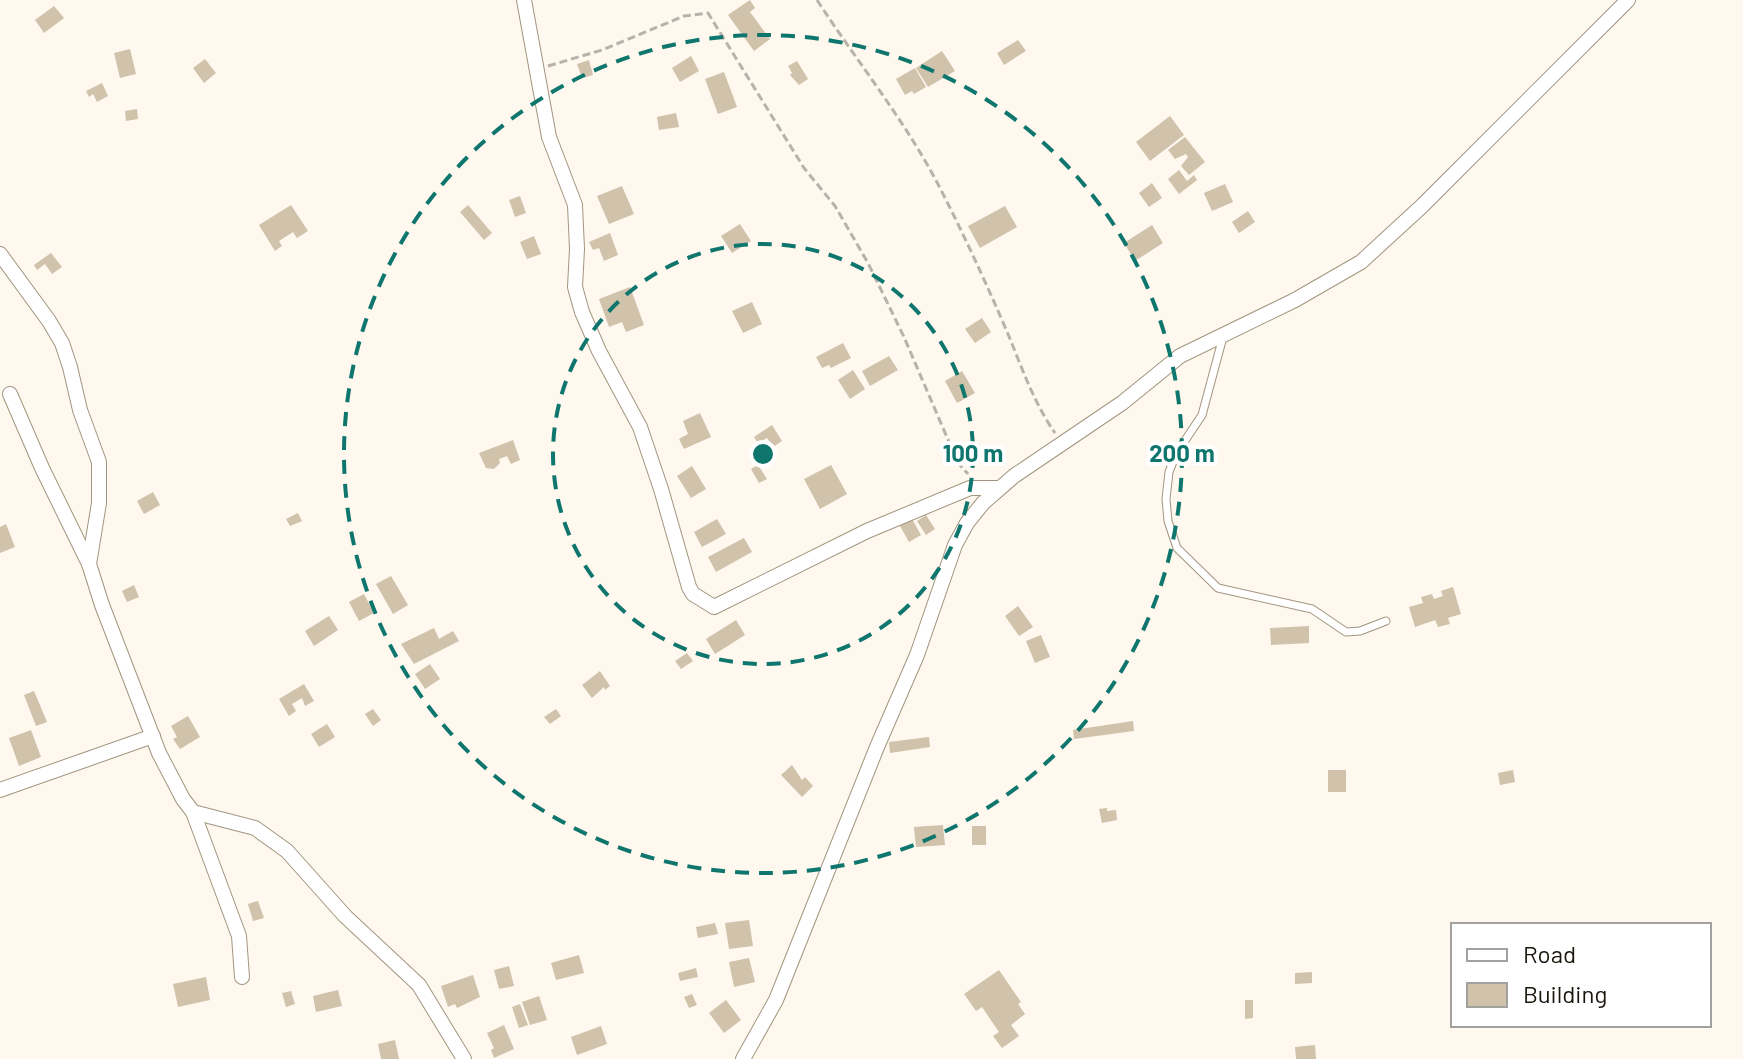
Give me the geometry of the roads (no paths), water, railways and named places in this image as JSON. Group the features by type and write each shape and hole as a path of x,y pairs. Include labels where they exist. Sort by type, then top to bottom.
{"street":[{"path":"524,0 549,137 575,205 575,287 582,312 640,427 693,594 714,607 867,531 970,488 999,488"},
{"path":"743,1059 776,1000 917,655 955,545 967,523 999,488 1122,403 1180,356 1333,280 1381,245 1628,0"},
{"path":"0,254 62,343 80,410 99,462 99,503 89,564"},
{"path":"10,394 89,564 153,736 183,799 193,812 239,936 242,977"},
{"path":"0,790 153,736"},
{"path":"193,812 255,828 287,851 345,916 419,985 464,1059"}],"lane":[{"path":"1223,335 1202,415 1176,454 1169,472 1166,499 1168,521 1177,548 1218,588 1312,609 1346,632 1360,631 1386,621"}]}
